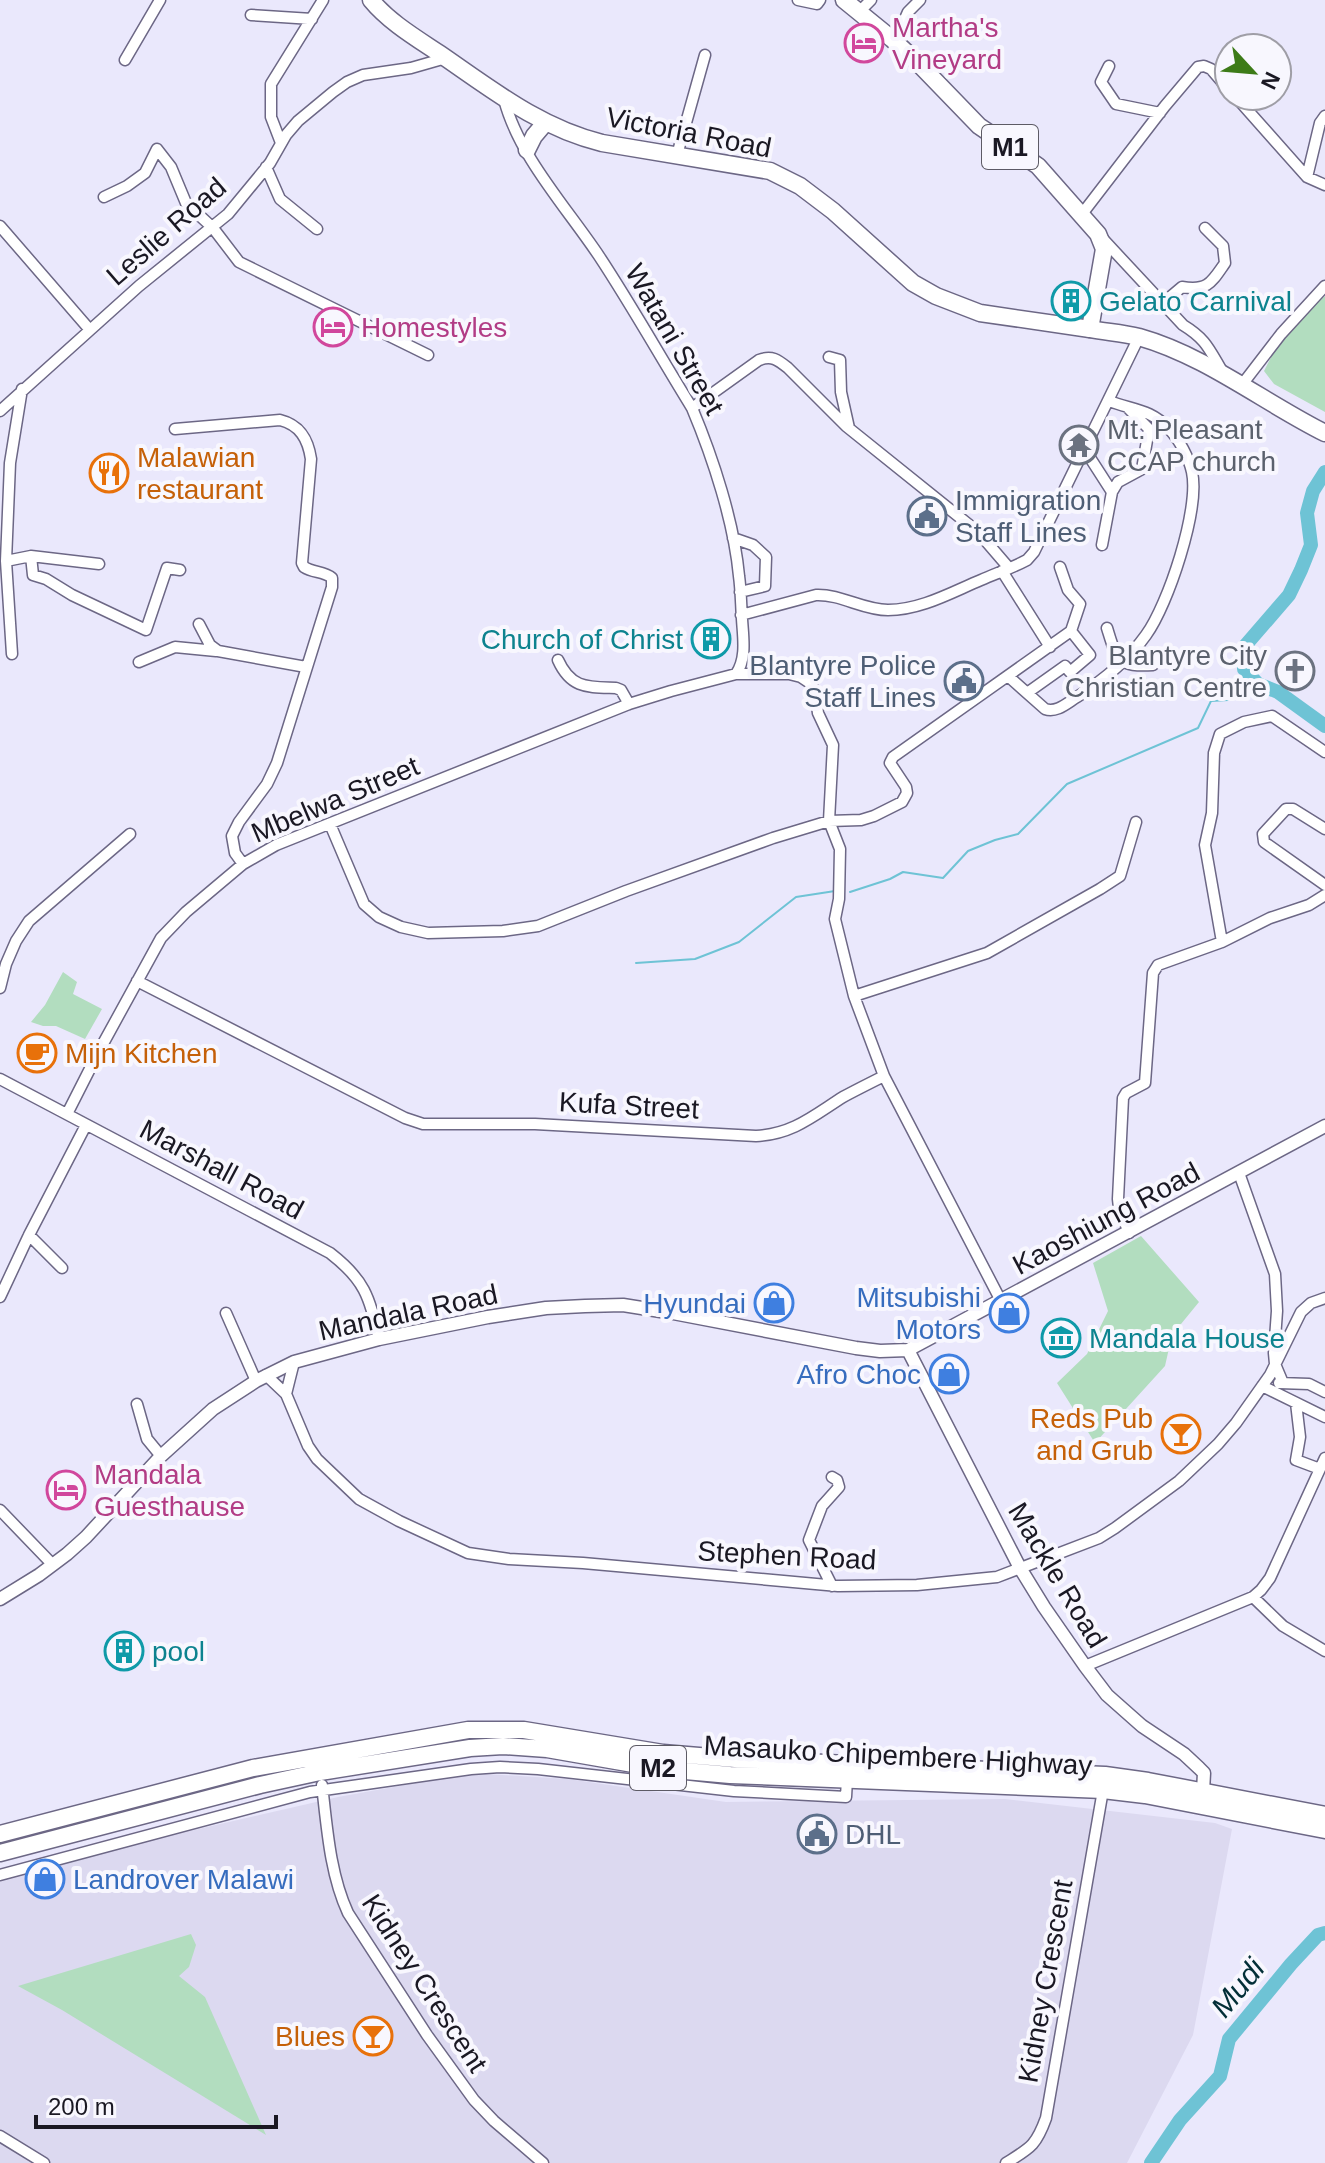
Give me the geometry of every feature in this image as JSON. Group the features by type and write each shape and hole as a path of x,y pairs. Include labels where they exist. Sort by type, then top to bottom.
{"main road":[{"name":"Victoria Road","path":"371,0 402,28 504,99 575,137 770,171 800,186 833,211 913,283 954,304 980,313 1139,337 1179,352 1319,430"},
{"name":"M1","path":"844,0 865,6 979,126 1038,166 1098,234"},
{"path":"527,150 545,123"},
{"path":"1090,329 1104,249 1098,234"},
{"name":"Masauko Chipembere Highway","path":"0,1834 253,1768 468,1730 504,1729 550,1733 663,1753 735,1759 1105,1775 1325,1815"},
{"name":"Masauko Chipembere Highway","path":"0,1853 320,1772 433,1753 503,1746 547,1749 662,1769 730,1775 1103,1790 1145,1795 1325,1830"}],"street":[{"path":"125,60 160,0"},
{"path":"281,143 271,117 271,84 323,0"},
{"path":"798,0 817,4 820,0"},
{"path":"895,41 908,12 920,0"},
{"path":"251,15 312,19"},
{"path":"677,155 705,55"},
{"name":"Leslie Road","path":"0,411 139,286 228,214 298,121 347,82 363,75 411,68 446,58"},
{"path":"1109,66 1101,82 1116,104 1160,113"},
{"path":"1082,214 1198,67 1204,66 1213,71"},
{"name":"Watani Street","path":"504,99 507,113 527,150 600,257 692,408 710,455 733,538 740,592 743,660 736,674"},
{"path":"1249,112 1307,177 1325,185"},
{"path":"1307,177 1320,123 1325,116"},
{"path":"104,197 145,173 157,149 171,167 186,203 213,228 236,259 428,355"},
{"path":"266,167 280,199 317,229"},
{"path":"0,226 90,330"},
{"path":"1163,303 1182,287 1204,288 1225,263 1223,246 1205,228"},
{"path":"1098,234 1183,325 1212,349 1225,376"},
{"path":"1241,386 1281,334 1325,286"},
{"path":"741,615 816,595 828,595 864,607 887,610 908,608 932,601 1027,560 1034,552 1139,337"},
{"path":"692,408 759,360 768,357 778,360 850,430 978,532 1005,570 1050,647"},
{"path":"829,357 840,360 841,392 850,430"},
{"path":"12,654 6,561 10,463 22,389"},
{"path":"1009,677 1045,709 1052,711 1091,688 1145,636 1173,579 1187,527 1192,472 1170,429 1148,411 1109,401"},
{"path":"1102,545 1112,492 1118,482 1142,469 1146,455 1149,429 1128,408"},
{"path":"175,429 280,420 299,429 311,459 302,563 308,570 332,578 332,587 277,763 267,784 232,836 235,853 243,864"},
{"path":"1085,450 1112,492"},
{"path":"733,538 753,545 766,557 765,586 740,592"},
{"path":"6,561 31,556 99,564"},
{"path":"31,556 33,575 146,630 167,568 180,570"},
{"path":"330,824 364,904 379,917 401,927 428,933 503,931 538,926 726,855 829,821 861,820 902,802 907,793 890,763 893,757 1071,631 1080,604 1068,590 1060,567"},
{"path":"199,624 210,645 218,651"},
{"path":"1107,628 1116,655 1132,666 1153,665"},
{"path":"1027,693 1065,666 1070,672 1090,655 1071,631"},
{"path":"139,662 175,647 218,651 306,667"},
{"path":"558,660 569,678 576,683 586,687 616,688 621,690 629,704"},
{"name":"Mbelwa Street","path":"67,1114 161,938 243,864 276,845 629,704 736,674 789,674 801,677 815,691 818,713 833,745 829,821 840,849 839,899 835,919 854,996 884,1076"},
{"path":"1222,942 1205,845 1212,813 1214,753 1220,734 1244,722 1272,716 1325,752"},
{"path":"1325,829 1293,809 1286,809 1263,834 1264,842 1325,885"},
{"path":"854,996 987,953 1100,889 1120,876 1136,822"},
{"path":"0,988 6,964 29,921 130,834"},
{"path":"1129,1233 1118,1199 1123,1098 1126,1093 1145,1083 1153,973 1158,965 1222,942 1270,918 1309,905 1325,895"},
{"name":"Kufa Street","path":"137,981 405,1118 423,1124 535,1124 774,1135 884,1076"},
{"path":"884,1076 1001,1301"},
{"name":"Marshall Road","path":"0,1079 330,1253 354,1272 364,1286 379,1339"},
{"path":"0,1297 86,1125"},
{"name":"Kaoshiung Road","path":"908,1350 1325,1126"},
{"path":"1239,1173 1275,1274 1275,1364 1283,1383"},
{"path":"29,1235 62,1268"},
{"name":"Stephen Road","path":"261,1378 286,1394 308,1446 317,1459 359,1499 468,1553 832,1586 917,1585 997,1577 1099,1538 1158,1497 1218,1444 1264,1384 1301,1312 1311,1303 1325,1298"},
{"name":"Mandala Road","path":"0,1599 53,1565 86,1537 161,1456 213,1409 261,1378 294,1362 379,1339 546,1308 623,1305 856,1348 908,1350"},
{"path":"226,1313 261,1378"},
{"name":"Mackle Road","path":"908,1350 1020,1568 1085,1666 1107,1695 1204,1773 1203,1791"},
{"path":"286,1394 294,1362"},
{"path":"1264,1384 1309,1384 1325,1392"},
{"path":"1264,1384 1325,1417"},
{"path":"1296,1403 1300,1437 1296,1460 1320,1469"},
{"path":"137,1404 147,1439 161,1456"},
{"path":"1085,1666 1253,1597 1270,1578 1325,1458"},
{"path":"832,1477 839,1487 822,1506 809,1540 832,1586"},
{"path":"0,1510 53,1565"},
{"path":"1253,1597 1283,1626 1325,1651"},
{"path":"303,1758 320,1772"},
{"path":"0,1875 322,1790 471,1769 549,1770 734,1791 846,1797 847,1779"},
{"name":"Kidney Crescent","path":"320,1772 335,1876 348,1913 427,2035 474,2100 543,2163"},
{"name":"Kidney Crescent","path":"1006,2163 1032,2147 1046,2118 1103,1790"},
{"path":"0,2136 44,2163"}],"shaded area":[{"path":"471,1773 568,1779 726,1802 1005,1799 1215,1823 1232,1829 1193,2035 1127,2163 0,2163 0,1882 155,1839 338,1797"}],"green space":[{"path":"1325,296 1325,412 1274,384 1264,371 1287,326"},
{"path":"63,972 77,982 73,994 102,1009 85,1039 56,1026 31,1022 45,1005"},
{"path":"1141,1236 1199,1302 1172,1335 1165,1366 1095,1443 1057,1383 1087,1354 1108,1311 1093,1263"},
{"path":"191,1934 196,1945 189,1967 179,1976 205,1997 266,2135 18,1986"}],"waterway":[{"name":"Mudi","path":"1325,472 1313,491 1307,513 1311,545 1301,570 1289,595 1244,647 1244,669 1258,684 1278,692 1325,726"},
{"path":"850,892 903,872 943,878 968,851 1018,834 1067,784 1198,728 1211,701 1228,700 1258,684"},
{"path":"636,963 695,959 739,942 796,897 835,891"},
{"name":"Mudi","path":"1151,2163 1180,2120 1220,2076 1229,2039 1291,1964 1318,1935 1325,1933"},
{"name":"Mudi","path":"1148,2163 1180,2120"}],"place":[{"name":"Martha's Vineyard","path":"864,43"},
{"name":"Gelato Carnival","path":"1071,301"},
{"name":"Homestyles","path":"333,327"},
{"name":"Mt. Pleasant CCAP church","path":"1079,445"},
{"name":"Malawian restaurant","path":"109,473"},
{"name":"Immigration Staff Lines","path":"927,516"},
{"name":"Church of Christ","path":"711,639"},
{"name":"Blantyre City Christian Centre","path":"1295,671"},
{"name":"Blantyre Police Staff Lines","path":"964,681"},
{"name":"Mijn Kitchen","path":"37,1053"},
{"name":"Hyundai","path":"774,1303"},
{"name":"Mitsubishi Motors","path":"1009,1313"},
{"name":"Mandala House","path":"1061,1338"},
{"name":"Afro Choc","path":"949,1374"},
{"name":"Reds Pub and Grub","path":"1181,1434"},
{"name":"Mandala Guesthause","path":"66,1490"},
{"name":"pool","path":"124,1651"},
{"name":"DHL","path":"817,1834"},
{"name":"Landrover Malawi","path":"45,1879"},
{"name":"Blues","path":"373,2036"}]}
